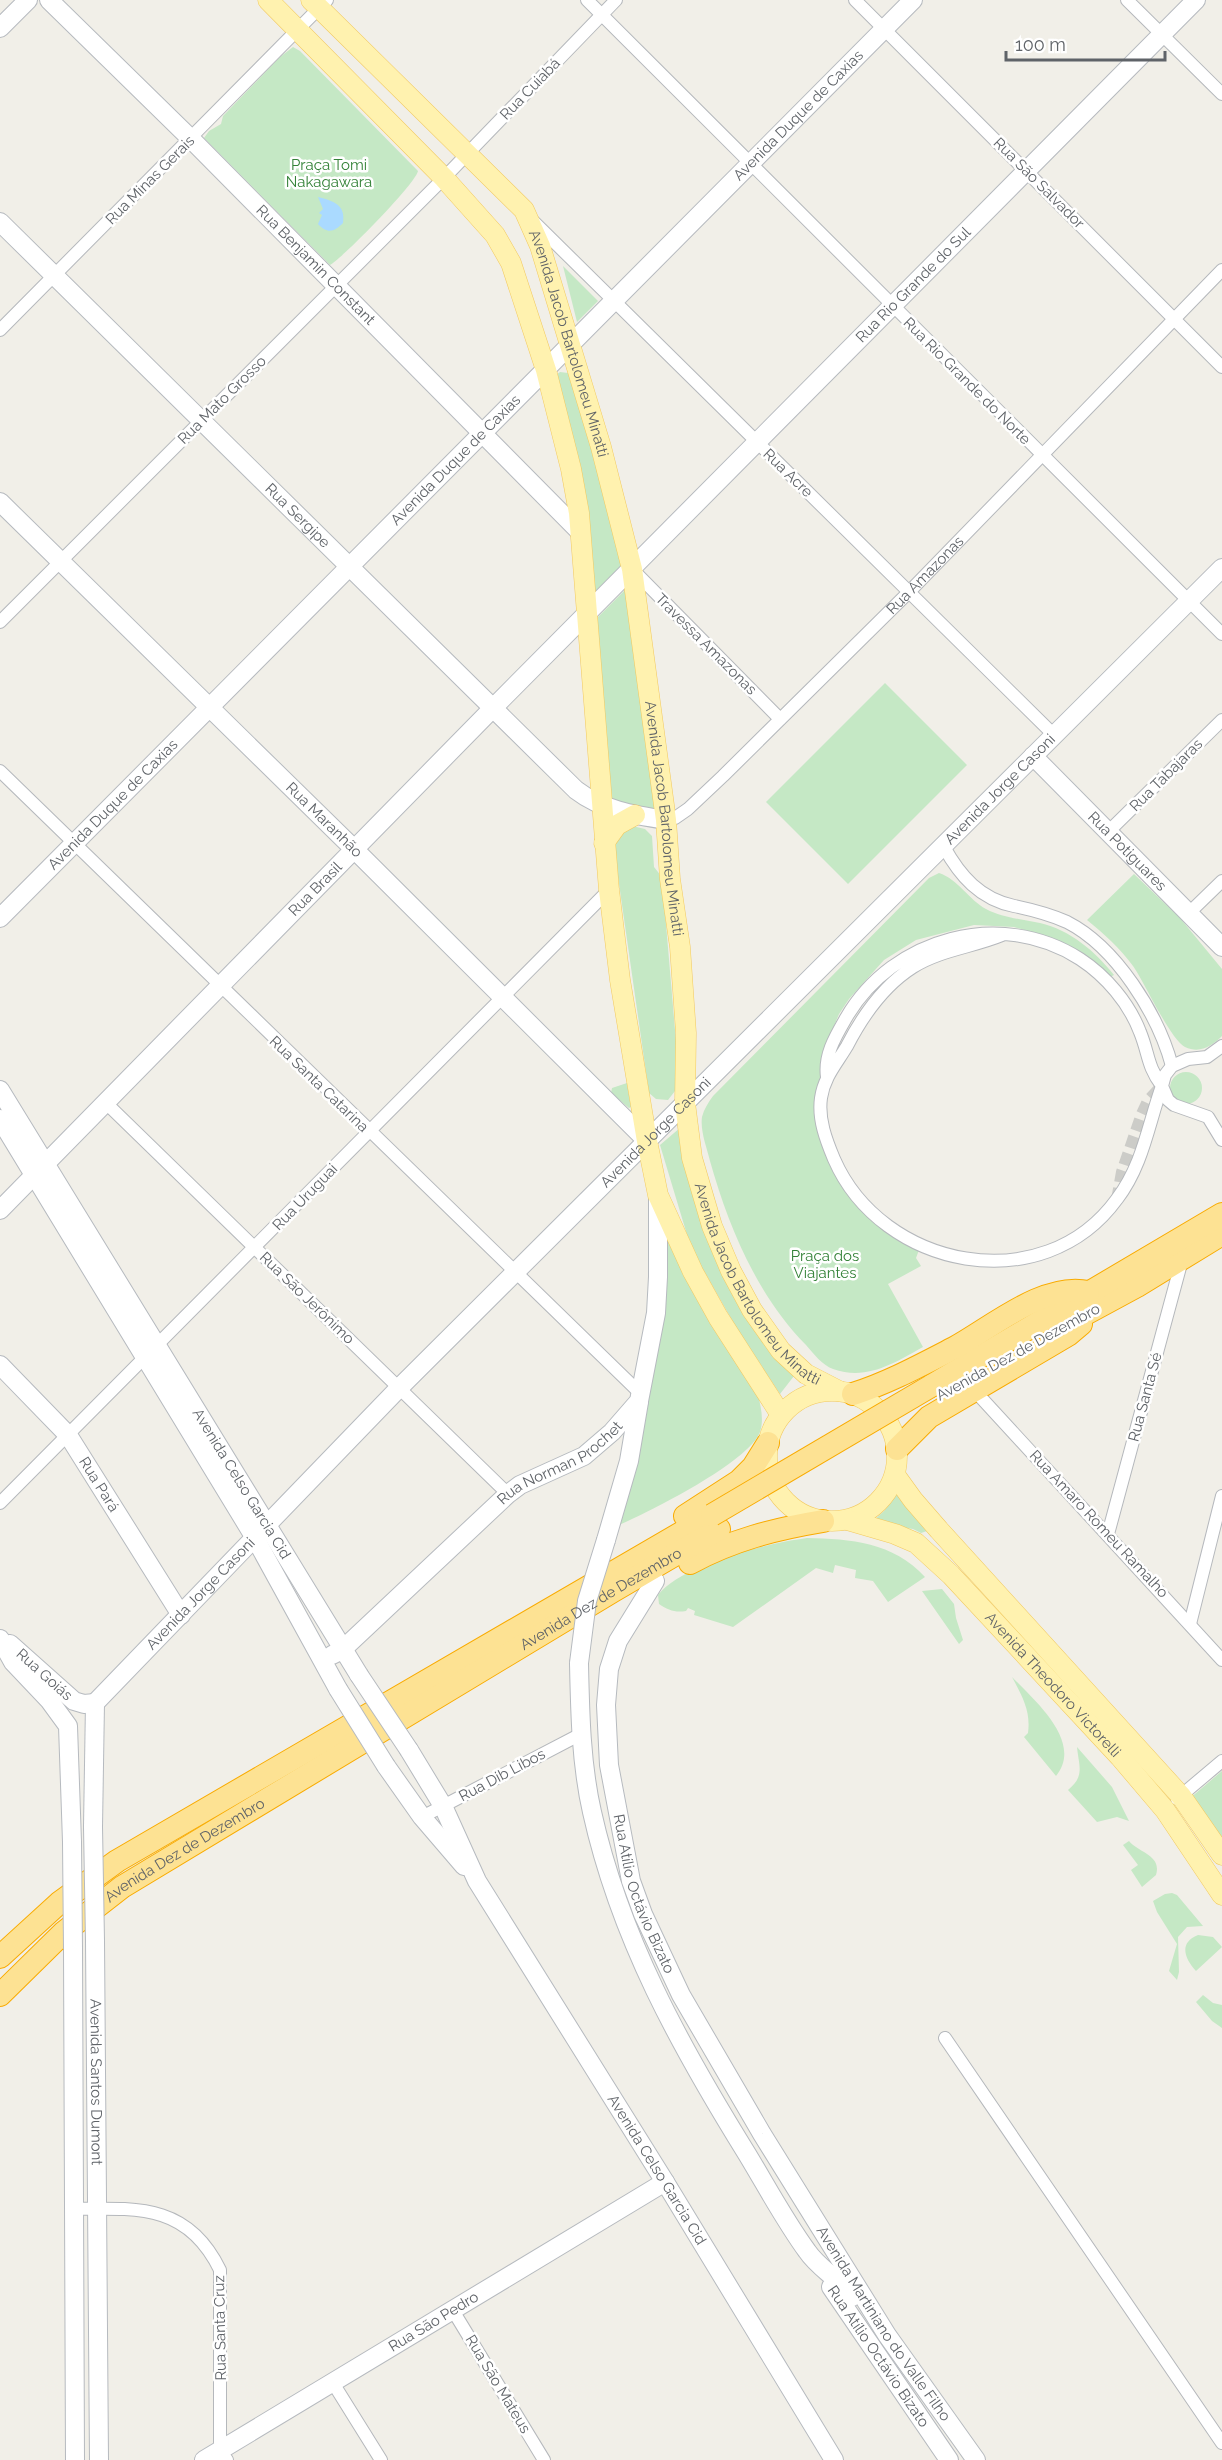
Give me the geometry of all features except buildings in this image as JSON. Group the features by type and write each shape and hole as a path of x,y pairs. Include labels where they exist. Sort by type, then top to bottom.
{"highway":[{"name":"Avenida Dez de Dezembro","path":"0,1957 59,1903 117,1861 602,1589 1093,1300 1222,1214"},
{"name":"Avenida Dez de Dezembro","path":"1093,1300 1182,1259 1222,1234"},
{"path":"846,1393 917,1366 1050,1295 1067,1291 1093,1300 1068,1335 929,1417 897,1449"},
{"path":"602,1589 616,1563 659,1531 739,1481 753,1467 768,1443"},
{"path":"602,1589 655,1581 710,1552 748,1537 785,1527 823,1521"},
{"name":"Avenida Dez de Dezembro","path":"0,1995 63,1933 122,1887 602,1589"}],"main road":[{"name":"Avenida Jacob Bartolomeu Minatti","path":"268,0 444,178 495,235 511,262 546,370 571,469 581,533 609,890 620,980 658,1195 693,1272 718,1317 782,1415"},
{"path":"319,3 524,210"},
{"name":"Avenida Jacob Bartolomeu Minatti","path":"524,210 540,246 601,447 632,569 666,820 686,1033 685,1103 692,1158 712,1226 731,1271 752,1310 781,1351 806,1374 846,1393"},
{"path":"604,843 617,825 636,815"},
{"path":"823,1391 846,1393 872,1405 888,1421 897,1449 895,1475 882,1499 860,1515 847,1520 823,1521 795,1509 779,1493 769,1473 768,1443 773,1428 793,1404 823,1391"},
{"name":"Avenida Theodoro Victorelli","path":"895,1475 939,1530 1181,1796 1222,1855"},
{"name":"Avenida Theodoro Victorelli","path":"847,1520 895,1534 916,1543 951,1575 1120,1757 1165,1810 1222,1895"}],"street":[{"path":"0,28 28,0"},
{"name":"Rua Benjamin Constant","path":"49,0 191,139 581,533"},
{"name":"Rua Rio Grande do Norte","path":"587,0 1222,634"},
{"name":"Rua Cuiabá","path":"444,178 616,0"},
{"name":"Rua São Salvador","path":"855,0 1222,367"},
{"name":"Avenida Duque de Caxias","path":"0,918 484,433 748,163 913,0"},
{"path":"1127,0 1222,94"},
{"name":"Rua Rio Grande do Sul","path":"632,569 1196,0"},
{"name":"Rua Minas Gerais","path":"0,330 191,139 298,29 319,3"},
{"name":"Rua Mato Grosso","path":"0,622 444,178"},
{"name":"Rua Acre","path":"524,210 613,302 1054,735"},
{"name":"Rua Sergipe","path":"0,222 492,709 576,790 601,805"},
{"name":"Rua Amazonas","path":"666,820 675,818 698,800 909,592 1222,270"},
{"name":"Rua Maranhão","path":"0,502 503,996 647,1141"},
{"name":"Avenida Jorge Casoni","path":"95,1703 399,1388 1222,568"},
{"name":"Rua Brasil","path":"0,1210 632,569"},
{"name":"Travessa Amazonas","path":"632,569 780,719"},
{"name":"Rua Tabajaras","path":"1109,831 1222,720"},
{"name":"Rua Potiguares","path":"1033,756 1222,947"},
{"name":"Rua Santa Catarina","path":"0,771 640,1398"},
{"path":"601,805 636,815 666,820"},
{"path":"944,847 964,878 981,893 996,901 1050,915 1076,927 1097,942 1124,971 1160,1031 1172,1066"},
{"path":"1189,914 1222,881"},
{"name":"Rua Uruguai","path":"0,1503 609,890"},
{"path":"1222,1047 1207,1057 1188,1059 1172,1066 1165,1075 1162,1086 1138,1164 1110,1208 1084,1234 1064,1245 1037,1254 993,1262 941,1253 917,1245 886,1226 857,1199 842,1176 824,1130 820,1106 826,1077 863,1017 897,978 931,958 1002,935 1025,936 1079,959 1119,995 1134,1019 1152,1072 1162,1086 1168,1100 1174,1105 1208,1117 1222,1140"},
{"name":"Avenida Celso Garcia Cid","path":"0,1090 41,1168 261,1532 409,1750 443,1806 477,1881 665,2182 834,2460"},
{"name":"Rua São Jerônimo","path":"106,1103 508,1494"},
{"name":"Avenida Celso Garcia Cid","path":"0,1119 41,1168"},
{"path":"658,1195 656,1313 629,1461 587,1601 579,1663 581,1734 591,1811 612,1890 634,1947 696,2072 808,2253 845,2287 877,2334 887,2335"},
{"name":"Rua Santa Sé","path":"1108,1534 1182,1259"},
{"name":"Rua Pará","path":"0,1365 68,1435 181,1616"},
{"name":"Rua Amaro Romeu Ramalho","path":"974,1389 1222,1660"},
{"name":"Rua Norman Prochet","path":"322,1660 342,1650 508,1494 520,1485 584,1456 612,1432 640,1398"},
{"path":"1190,1624 1222,1496"},
{"name":"Avenida Celso Garcia Cid","path":"261,1532 338,1689 389,1771 422,1817 477,1881"},
{"name":"Rua Atílio Octávio Bizato","path":"655,1581 618,1641 609,1669 607,1688 607,1746 632,1881 642,1914 681,1995 762,2134 795,2185"},
{"name":"Rua Goiás","path":"0,1637 74,1701 84,1704 95,1703"},
{"name":"Rua Goiás","path":"0,1637 13,1662 49,1700 68,1726"},
{"name":"Avenida Santos Dumont","path":"95,1703 93,1827 99,2460"},
{"name":"Avenida Santos Dumont","path":"68,1726 72,1842 75,2460"},
{"name":"Rua Dib Libos","path":"422,1817 581,1734"},
{"path":"1165,1810 1222,1761"},
{"path":"389,1771 404,1780 414,1777 419,1767"},
{"path":"945,2038 1222,2443"},
{"name":"Rua São Pedro","path":"204,2460 223,2455 452,2309 665,2182"},
{"name":"Avenida Martiniano do Valle Filho","path":"795,2185 887,2335 976,2460"},
{"name":"Rua Santa Cruz","path":"74,2209 146,2211 177,2220 210,2251 220,2270 223,2455"},
{"name":"Rua Atílio Octávio Bizato","path":"808,2253 949,2460"},
{"name":"Rua São Mateus","path":"452,2309 544,2460"},
{"path":"333,2383 381,2460"}],"green space":[{"name":"Praça Tomi Nakagawara","path":"293,47 300,51 418,171 405,190 378,220 330,265 204,138 209,131 221,124 223,116 280,57"},
{"path":"563,266 598,301 577,322"},
{"path":"560,372 568,373 573,380 622,563 621,569 597,593 592,591 556,375"},
{"path":"629,586 658,814 609,801 593,622"},
{"path":"885,683 967,765 848,884 766,802"},
{"path":"632,826 645,829 652,836 654,867 662,877 679,1077 675,1091 668,1100 656,1099 649,1093 613,842 616,833"},
{"name":"Praça dos Viajantes","path":"939,873 952,880 974,900 992,912 1051,926 1072,936 1099,958 1114,975 1110,977 1081,953 1055,939 1014,927 974,925 916,940 884,960 849,999 839,1014 828,1041 823,1139 888,1232 919,1250 916,1258 921,1266 888,1284 923,1347 891,1364 869,1372 845,1372 833,1369 818,1359 773,1305 759,1282 726,1211 704,1139 702,1117 713,1096 929,878"},
{"path":"1134,874 1180,918 1222,969 1222,1036 1205,1048 1190,1049 1179,1042 1133,966 1112,942 1087,920"},
{"path":"1186,1072 1197,1077 1202,1088 1197,1099 1186,1104 1175,1099 1170,1088 1175,1077"},
{"path":"627,1083 631,1107 629,1108 611,1093 612,1088"},
{"path":"681,1127 756,1328 794,1376 780,1394 737,1329 691,1248 660,1145"},
{"path":"667,1239 758,1395 762,1423 760,1432 752,1444 738,1457 697,1485 619,1525"},
{"path":"897,1494 927,1531 921,1533 913,1529 871,1523"},
{"path":"807,1538 870,1545 899,1556 925,1577 888,1602 873,1581 855,1578 856,1570 835,1565 833,1573 816,1568 733,1627 694,1615 695,1611 688,1608 686,1611 675,1611 659,1604 658,1595 670,1584 705,1565 749,1550"},
{"path":"942,1589 954,1604 963,1640 959,1644 922,1591"},
{"path":"1012,1677 1043,1709 1060,1736 1064,1749 1063,1763 1056,1776 1024,1737 1028,1733 1029,1725 1027,1711"},
{"path":"1077,1747 1112,1787 1129,1821 1117,1817 1097,1822 1068,1790 1079,1776"},
{"path":"1222,1771 1222,1845 1189,1799"},
{"path":"1129,1841 1156,1863 1156,1875 1142,1887 1131,1870 1138,1865 1123,1845"},
{"path":"1172,1893 1177,1895 1203,1926 1187,1927 1178,1937 1179,1972 1177,1980 1169,1971 1177,1944 1157,1912 1153,1901"},
{"path":"1198,1935 1213,1937 1222,1947 1196,1971 1185,1952 1188,1942"},
{"path":"1203,1995 1213,2003 1222,2005 1222,2028 1212,2021 1196,2002"}],"water":[{"path":"318,197 334,202 343,212 343,223 334,230 325,230 318,224 322,215 319,213 323,209"}],"tunnel":[{"path":"1117,1200 1122,1172 1142,1114 1148,1101 1161,1087"}]}
